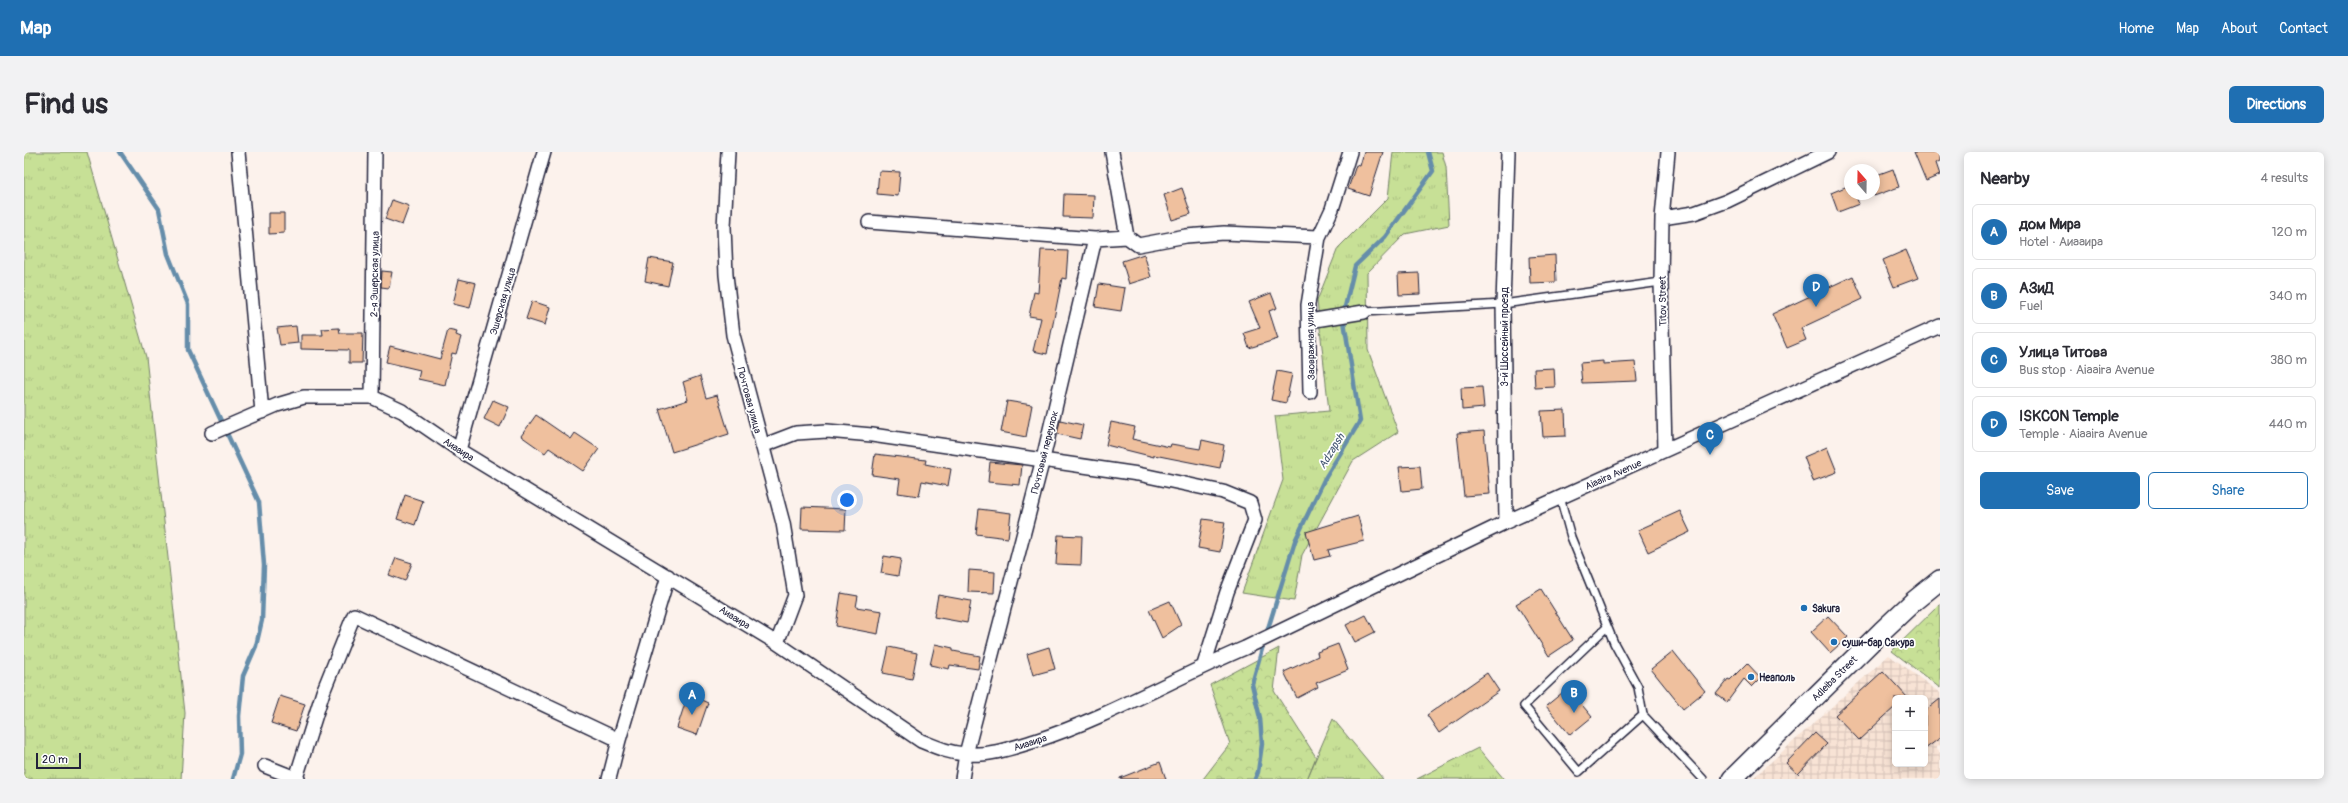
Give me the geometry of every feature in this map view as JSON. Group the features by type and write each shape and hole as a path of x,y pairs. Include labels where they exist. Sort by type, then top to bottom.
{"main road":[{"name":"Adleiba Street","path":"1732,779 1882,631 1914,601 1940,580"}],"street":[{"path":"238,152 262,412"},
{"name":"2-я Эшерская улица","path":"372,397 375,152"},
{"name":"Эшерская улица","path":"459,450 544,152"},
{"name":"Почтовая улица","path":"728,152 724,227 726,275 733,335 783,523 795,594 777,643"},
{"path":"1112,152 1127,237"},
{"name":"Заовражная улица","path":"1310,392 1308,305 1319,237 1332,209 1350,152"},
{"name":"3-й Шоссейный проезд","path":"1506,522 1503,304 1508,152"},
{"name":"Titov Street","path":"1665,450 1661,282 1662,218 1668,152"},
{"path":"1662,218 1694,213 1727,201 1828,152"},
{"path":"869,222 1095,239 1127,237 1138,245 1186,236 1224,233 1319,237"},
{"name":"Почтовый переулок","path":"962,779 966,754 1043,459 1095,239"},
{"path":"1309,321 1364,312"},
{"name":"Aiaaira Avenue","path":"1246,648 1506,522 1940,326"},
{"name":"Аиааира","path":"212,433 262,412 304,397 372,397 402,411 459,450 777,643 921,741 944,751 966,754 1001,752 1054,735 1109,714 1204,665 1246,648"},
{"path":"762,446 796,433 827,431 872,434 1138,474 1223,492 1250,503 1254,520 1226,592 1204,665"},
{"path":"609,779 619,740 668,576"},
{"path":"265,766 297,779 323,692 354,615 619,740"}],"lane":[{"path":"1364,312 1503,304 1661,282"},
{"path":"1560,497 1571,537 1614,643 1638,686 1642,715 1703,779"},
{"path":"1607,626 1524,706 1579,772 1642,715"}],"shaded area":[{"path":"1889,655 1940,693 1940,745 1936,748 1940,753 1940,779 1752,779"}],"green space":[{"path":"24,152 87,152 146,357 185,713 181,779 24,779"},
{"path":"1393,152 1442,152 1446,167 1449,225 1405,234 1367,273 1368,350 1398,432 1353,461 1302,555 1294,601 1242,593 1283,480 1275,416 1329,411 1317,301 1338,248 1388,198"},
{"path":"1940,604 1940,688 1892,651"},
{"path":"1279,648 1274,691 1316,757 1307,779 1203,779 1230,744 1210,685"},
{"path":"1333,719 1383,779 1307,779"},
{"path":"1478,748 1504,779 1417,779"}],"building":[{"path":"1364,152 1383,152 1369,196 1348,189 1356,165 1360,166"},
{"path":"1914,152 1940,152 1940,161 1936,163 1940,175 1926,181"},
{"path":"1893,169 1899,187 1880,194 1880,174"},
{"path":"879,171 900,172 898,196 877,194"},
{"path":"1182,188 1191,214 1172,220 1164,195"},
{"path":"1844,188 1844,200 1857,200 1859,204 1838,212 1831,193"},
{"path":"1064,194 1094,195 1093,218 1063,217"},
{"path":"392,200 409,206 402,225 385,219"},
{"path":"269,213 284,213 284,233 269,234"},
{"path":"1041,250 1068,251 1066,279 1062,278 1047,354 1033,351 1041,318 1029,316 1034,292 1038,293"},
{"path":"1906,250 1918,278 1894,287 1883,260"},
{"path":"1144,254 1151,277 1129,284 1122,261"},
{"path":"1555,255 1556,282 1530,283 1529,257"},
{"path":"649,258 673,262 668,286 645,281"},
{"path":"382,271 392,272 389,288 381,287"},
{"path":"1419,273 1420,294 1399,295 1398,274"},
{"path":"1853,276 1863,299 1801,328 1806,340 1787,348 1772,314"},
{"path":"459,279 476,283 470,308 453,304"},
{"path":"1099,284 1125,288 1121,311 1095,307"},
{"path":"1271,293 1277,308 1269,311 1278,339 1249,348 1244,333 1260,328 1249,302"},
{"path":"532,301 550,307 545,325 526,319"},
{"path":"296,326 298,343 280,345 277,328"},
{"path":"339,328 340,333 363,333 362,363 349,363 349,350 301,349 301,335 323,335 322,329"},
{"path":"448,330 457,332 456,335 461,337 456,354 452,353 445,385 418,379 420,370 386,362 390,346 440,359"},
{"path":"1603,361 1603,364 1635,362 1637,381 1582,383 1580,363"},
{"path":"1554,368 1555,387 1535,388 1534,369"},
{"path":"1277,371 1292,374 1286,403 1271,400"},
{"path":"700,376 706,398 717,395 729,434 672,452 659,409 688,400 683,382"},
{"path":"1482,387 1484,408 1462,410 1461,388"},
{"path":"493,400 509,407 500,427 484,419"},
{"path":"1007,401 1032,405 1026,437 1001,432"},
{"path":"1565,410 1566,436 1543,437 1541,411"},
{"path":"536,415 571,439 575,433 599,449 583,471 549,448 545,453 521,436"},
{"path":"1060,420 1083,425 1080,439 1057,434"},
{"path":"1111,422 1135,427 1132,439 1170,447 1171,444 1200,449 1202,440 1224,445 1220,468 1154,455 1154,457 1106,445"},
{"path":"1484,431 1490,494 1464,496 1457,433"},
{"path":"1827,447 1837,472 1813,481 1804,457"},
{"path":"875,454 926,460 925,464 951,469 948,486 922,481 919,496 898,493 900,479 872,475"},
{"path":"990,462 1022,465 1020,485 988,482"},
{"path":"1420,466 1422,489 1402,491 1399,467"},
{"path":"405,495 423,501 415,525 397,519"},
{"path":"802,507 846,509 845,530 801,529"},
{"path":"979,509 1011,513 1008,538 976,534"},
{"path":"1680,511 1690,532 1648,552 1638,530"},
{"path":"1358,516 1364,541 1328,550 1330,556 1314,560 1306,532"},
{"path":"1203,519 1225,522 1220,552 1198,548"},
{"path":"1058,535 1082,536 1081,565 1056,564"},
{"path":"884,556 901,559 898,576 881,573"},
{"path":"396,558 412,563 405,581 389,575"},
{"path":"969,570 995,572 994,593 968,592"},
{"path":"1541,589 1573,640 1549,656 1516,604"},
{"path":"841,593 858,596 856,607 882,611 878,634 836,626"},
{"path":"938,595 971,601 967,623 934,617"},
{"path":"1170,601 1181,625 1162,638 1149,610"},
{"path":"1366,615 1375,632 1355,642 1346,625"},
{"path":"1828,616 1848,637 1830,653 1811,632"},
{"path":"935,644 953,648 953,651 980,656 978,669 950,665 949,669 930,665"},
{"path":"1338,644 1348,670 1316,683 1318,687 1297,698 1284,672 1318,656 1317,652"},
{"path":"889,647 917,653 912,679 883,673"},
{"path":"1049,647 1055,669 1033,675 1027,654"},
{"path":"1673,651 1705,691 1683,709 1651,669"},
{"path":"1747,663 1761,678 1752,687 1744,679 1727,702 1716,694 1728,679 1730,680"},
{"path":"1883,671 1905,695 1892,695 1892,710 1859,740 1835,715"},
{"path":"1487,673 1499,691 1439,733 1427,715"},
{"path":"1568,688 1592,717 1570,735 1546,706"},
{"path":"688,694 708,703 697,735 677,728"},
{"path":"280,696 305,704 296,731 271,723"},
{"path":"1940,699 1940,738 1928,747 1928,731 1928,709"},
{"path":"1815,733 1827,744 1798,774 1786,763"},
{"path":"1160,762 1166,779 1120,779 1120,778"}],"waterway":[{"path":"120,152 159,209 168,254 188,304 188,350 259,502 264,565 262,620 256,646 243,676 239,716 240,754 233,779"},
{"name":"Adzapsh","path":"1266,635 1295,541 1324,480 1360,421 1343,315 1355,266 1385,237 1433,171 1428,152"},
{"name":"Adzapsh","path":"1255,779 1258,772 1262,744 1260,718 1252,684 1264,642"}],"place":[{"name":"ISKCON Temple","path":"1816,307"},
{"name":"Улица Титова","path":"1710,455"},
{"name":"Sakura","path":"1804,608"},
{"name":"суши-бар Сакура","path":"1834,642"},
{"name":"Неаполь","path":"1751,677"},
{"name":"АЗиД","path":"1574,713"},
{"name":"дом Мира","path":"692,715"}]}
